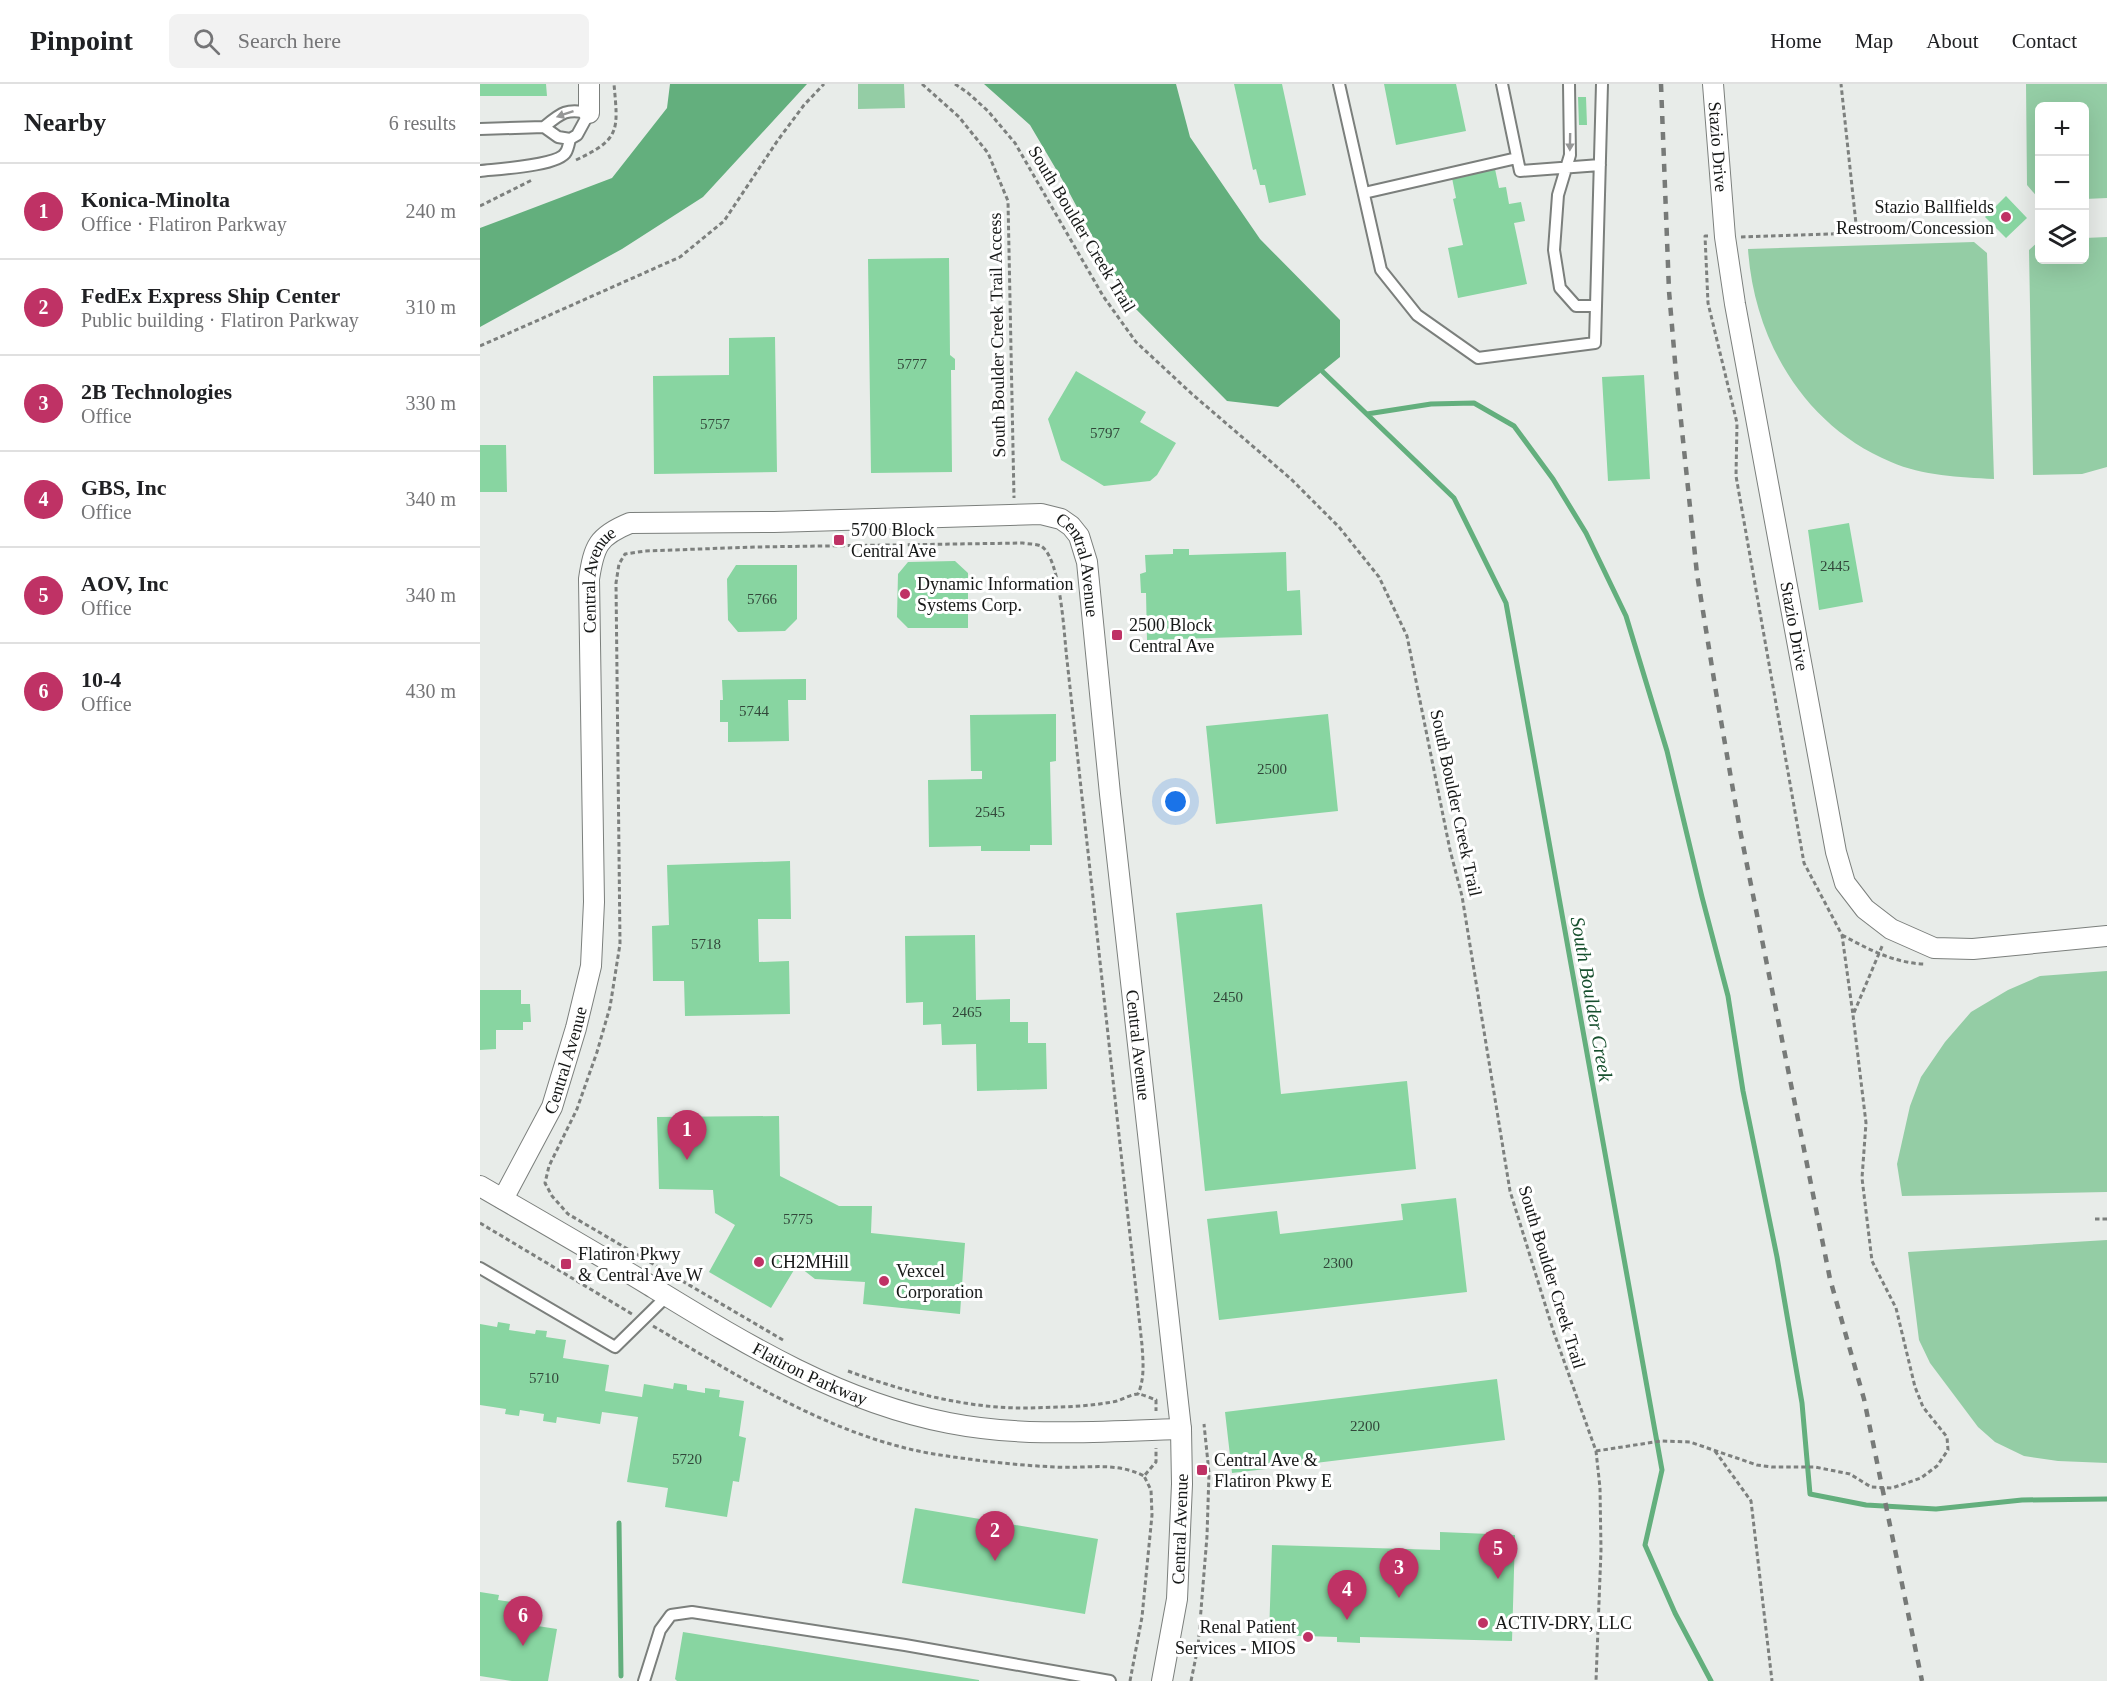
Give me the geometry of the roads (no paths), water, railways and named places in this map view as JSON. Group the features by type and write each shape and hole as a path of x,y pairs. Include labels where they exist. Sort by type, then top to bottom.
{"street":[{"path":"589,84 589,113"},
{"name":"Stazio Drive","path":"1713,84 1725,237 1836,852 1845,883 1865,909 1891,929 1934,948 1973,949 2107,936"},
{"name":"Central Avenue","path":"503,1199 552,1107 576,1028 591,966 594,902 589,579 593,553 610,531 630,523 1015,514 1041,514 1066,523 1079,536 1087,562 1110,794 1181,1429 1182,1484 1177,1599 1162,1681"},
{"name":"Flatiron Parkway","path":"480,1186 756,1350 825,1384 886,1408 949,1423 1013,1432 1181,1429"}],"lane":[{"path":"1339,84 1381,270 1417,315 1478,358 1595,343 1602,84"},
{"path":"1502,84 1520,171 1600,165"},
{"path":"1569,84 1570,155 1558,195 1554,250 1560,288 1576,306 1596,306"},
{"path":"480,129 544,127 558,137 570,139 577,135 589,113 566,111 544,127"},
{"path":"480,171 561,158 566,152 570,139"},
{"path":"1364,193 1517,158"},
{"path":"480,1268 615,1347 667,1296"},
{"path":"644,1681 660,1630 671,1615 692,1612 905,1645 1110,1681"}],"waterway":[{"name":"South Boulder Creek","path":"1323,372 1454,498 1506,603 1662,1470 1645,1545 1675,1613 1711,1681"},
{"path":"1367,414 1431,404 1474,403 1514,426 1553,479 1586,533 1626,616 1667,751 1728,996 1743,1091 1777,1257 1802,1403 1810,1494 1866,1505 1936,1509 2022,1500 2107,1499"},
{"path":"619,1523 621,1676"}],"railway":[{"path":"1661,84 1669,291 1676,373 1697,574 1716,692 1740,830 1830,1279 1864,1399 1922,1681"}],"place":[{"name":"Stazio Ballfields Restroom/Concession","path":"2006,217"},
{"name":"5700 Block Central Ave","path":"839,540"},
{"name":"Dynamic Information Systems Corp.","path":"905,594"},
{"name":"2500 Block Central Ave","path":"1117,635"},
{"name":"Konica-Minolta","path":"687,1160"},
{"name":"CH2MHill","path":"759,1262"},
{"name":"Flatiron Pkwy & Central Ave W","path":"566,1264"},
{"name":"Vexcel Corporation","path":"884,1281"},
{"name":"Central Ave & Flatiron Pkwy E","path":"1202,1470"},
{"name":"FedEx Express Ship Center","path":"995,1561"},
{"name":"AOV, Inc","path":"1498,1579"},
{"name":"2B Technologies","path":"1399,1598"},
{"name":"GBS, Inc","path":"1347,1620"},
{"name":"ACTIV-DRY, LLC","path":"1483,1623"},
{"name":"Renal Patient Services - MIOS","path":"1308,1637"},
{"name":"10-4","path":"523,1646"}]}
